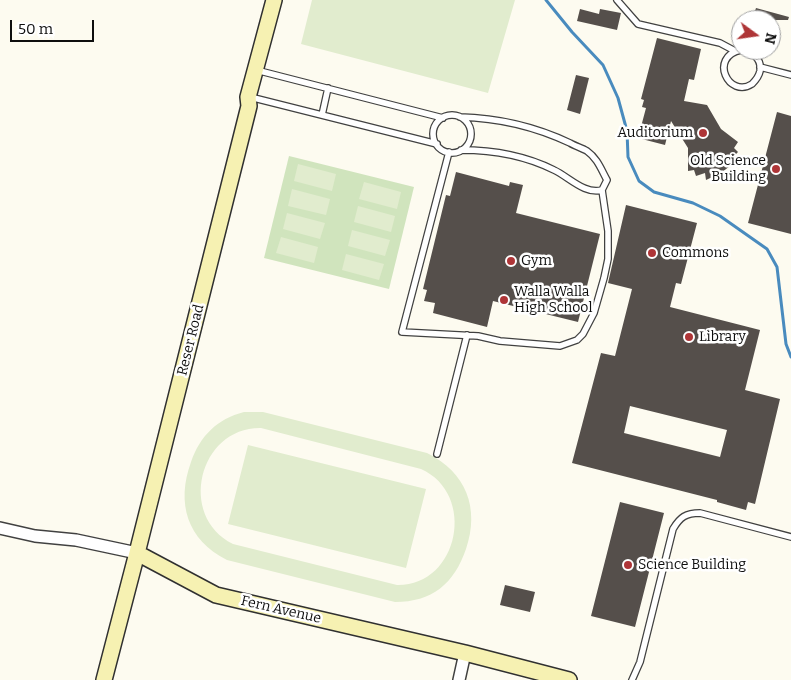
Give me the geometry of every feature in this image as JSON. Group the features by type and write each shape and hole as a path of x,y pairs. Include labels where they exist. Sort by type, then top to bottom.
{"main road":[{"name":"Reser Road","path":"104,680 249,106 248,97 274,0"},
{"name":"Fern Avenue","path":"137,554 216,594 569,680"}],"street":[{"name":"Fern Avenue","path":"0,528 35,536 89,542 137,554"},
{"path":"459,680 465,654"}],"lane":[{"path":"617,0 638,24 731,47"},
{"path":"731,54 724,64 725,75 732,84 743,86 754,82 760,67 757,60"},
{"path":"760,67 791,75"},
{"path":"255,70 443,118"},
{"path":"322,115 328,88"},
{"path":"248,97 437,144"},
{"path":"449,152 402,332 478,336 500,342 560,346 572,342 583,334 594,312 608,259 608,231 602,190 606,180 598,161 587,151 545,132 518,123 490,118 450,115 443,118 434,128 434,138 437,144 444,150 449,152 461,150 496,151 513,154 550,168 590,190 602,190"},
{"path":"460,117 468,124 471,134 467,144 461,150"},
{"path":"437,454 466,336"},
{"path":"632,680 640,662 673,529 679,519 689,513 700,513 791,536"}],"green space":[{"path":"312,0 515,0 488,93 301,44"},
{"path":"289,156 414,187 389,289 264,258"},
{"path":"298,164 336,174 332,191 294,181"},
{"path":"364,182 401,192 397,209 359,199"},
{"path":"292,189 330,199 326,215 288,206"},
{"path":"358,206 395,216 391,232 354,222"},
{"path":"287,213 325,223 320,239 283,229"},
{"path":"352,230 390,240 385,256 348,246"},
{"path":"281,237 318,247 314,263 276,253"},
{"path":"346,254 384,264 379,280 342,270"},
{"path":"244,412 263,412 427,453 440,461 452,470 460,481 470,506 470,534 466,549 455,572 440,589 431,594 420,599 395,602 227,560 213,552 202,542 188,519 185,506 187,477 199,444 218,424","holes":["261,428 421,469 439,481 450,498 454,517 453,537 447,555 435,571 418,581 397,585 233,544 216,531 205,514 201,495 203,475 210,457 223,442 240,432"]},
{"path":"248,445 426,489 406,568 228,524"}],"building":[{"path":"580,9 599,14 600,9 621,13 617,30 577,21"},
{"path":"781,15 789,17 788,20 781,20"},
{"name":"Auditorium","path":"657,38 701,49 694,80 689,79 684,101 707,105 721,129 738,142 734,148 738,152 732,158 735,162 721,173 706,180 705,173 696,176 694,170 688,171 688,148 671,121 665,145 638,138 646,108 642,107 644,100 641,99"},
{"path":"576,75 589,78 580,114 567,110"},
{"name":"Old Science Building","path":"777,112 791,116 791,234 748,223"},
{"name":"Gym","path":"456,172 509,186 510,182 523,185 516,213 600,234 578,322 493,301 487,327 433,313 435,303 424,301 427,290 423,289 446,195 450,196"},
{"path":"626,205 697,223 681,284 676,283 670,307 760,330 745,390 780,399 755,504 748,502 746,510 717,502 717,500 572,463 601,353 615,356 632,289 608,283","holes":["630,406 727,430 720,457 624,433"]},
{"name":"Science Building","path":"620,502 664,513 635,627 591,616"},
{"path":"505,585 535,592 530,612 500,605"}],"waterway":[{"path":"546,0 572,32 603,65 618,98 627,131 628,157 639,181 654,192 693,203 720,216 767,249 777,267 786,344 791,357"}],"place":[{"name":"Auditorium","path":"703,133"},
{"name":"Old Science Building","path":"776,169"},
{"name":"Commons","path":"652,253"},
{"name":"Gym","path":"511,261"},
{"name":"Walla Walla High School","path":"504,300"},
{"name":"Library","path":"689,337"},
{"name":"Science Building","path":"628,565"}]}
